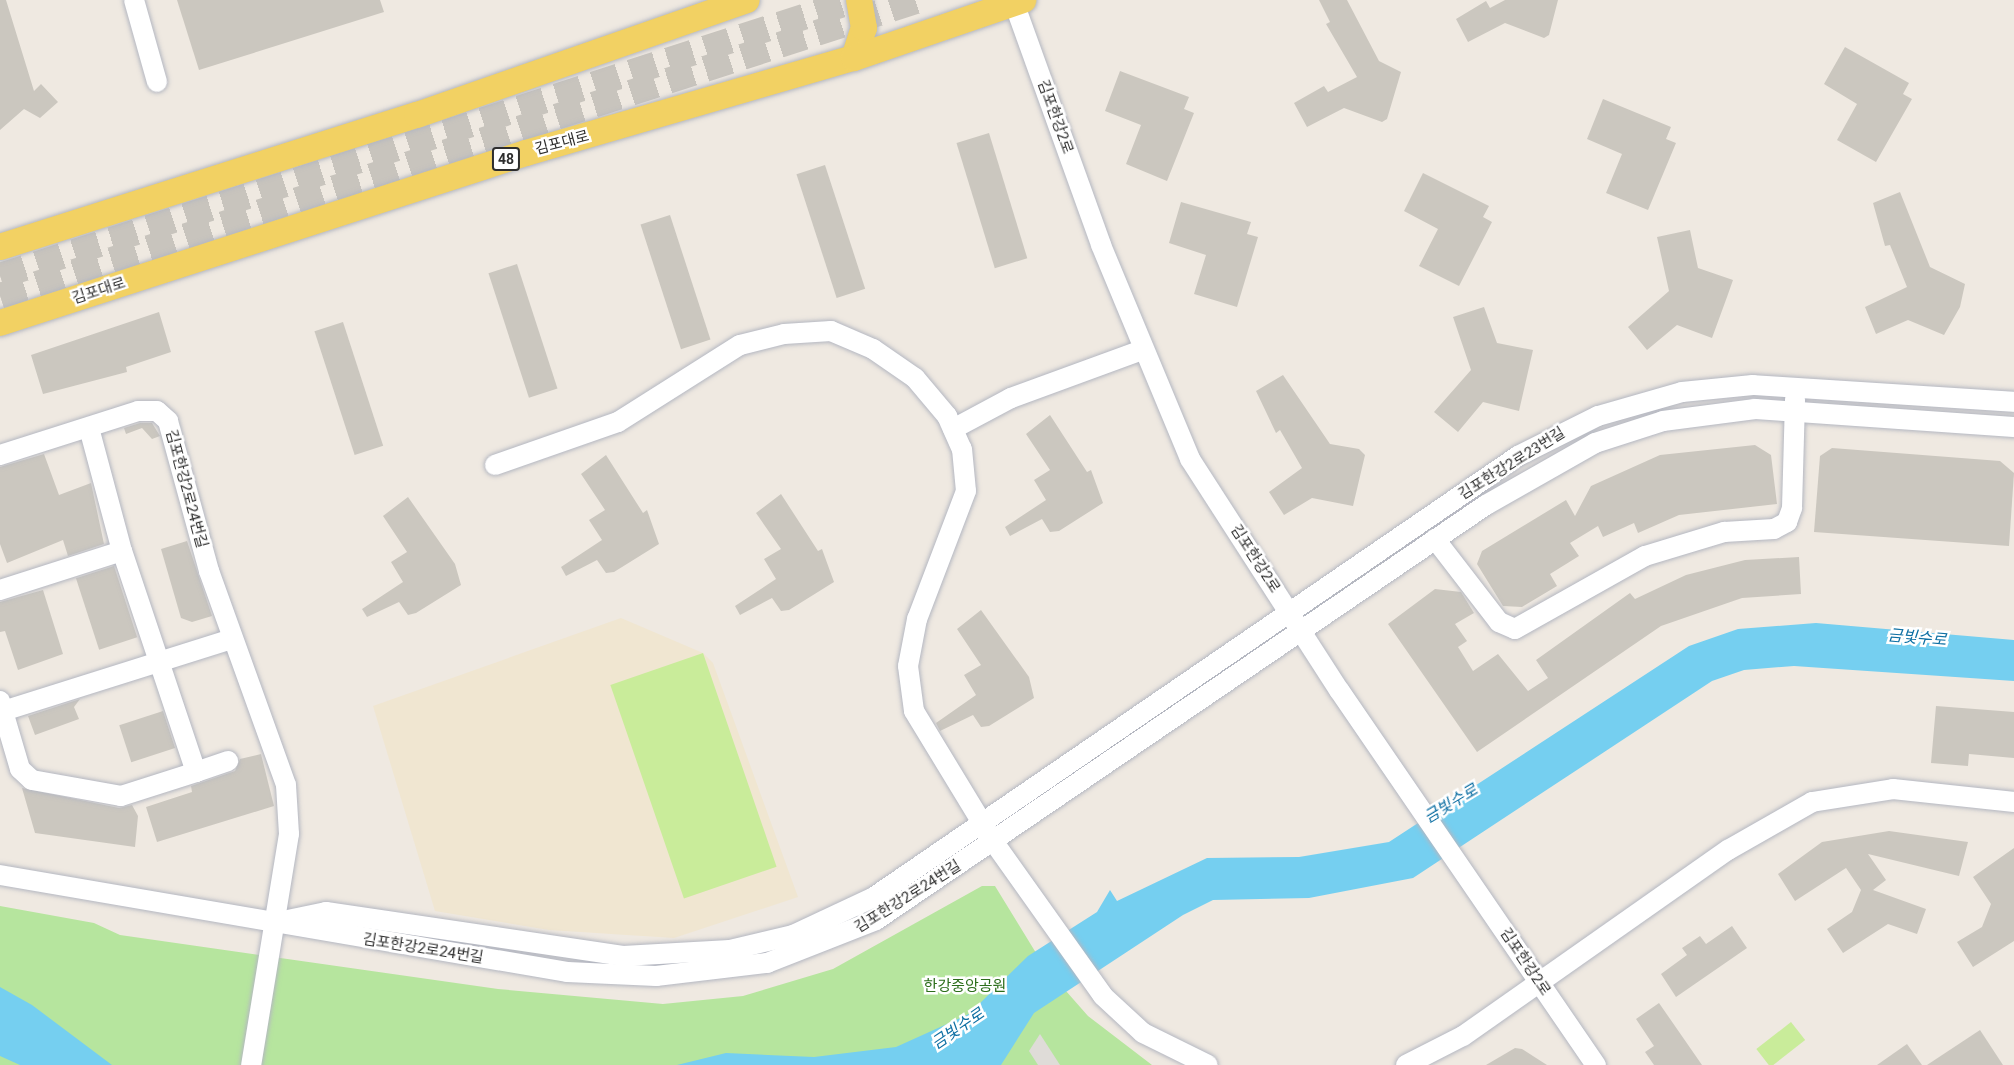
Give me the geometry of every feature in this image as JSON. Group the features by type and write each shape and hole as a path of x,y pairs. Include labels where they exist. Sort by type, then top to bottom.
{"main road":[{"path":"0,247 417,115 747,0"},
{"path":"854,58 864,28 859,0"},
{"name":"김포대로","path":"0,323 526,153 854,58 1017,1"}],"street":[{"path":"134,0 157,81"},
{"name":"김포한강2로","path":"1017,1 1142,350 1190,459 1339,690 1596,1065"},
{"path":"495,465 648,408 740,345 795,334 831,331 873,349 915,378 954,429 962,449 966,491 917,619 908,666 914,711 988,834 1103,996 1143,1033 1208,1065"},
{"path":"954,429 1011,398 1142,350"},
{"path":"1435,539 1499,622 1524,627 1646,556 1724,532 1774,530 1787,522 1795,387"},
{"name":"김포한강2로23번길","path":"1295,622 1518,456 1565,431 1625,406 1682,392 1795,387 2014,402"},
{"name":"김포한강2로24번길","path":"0,455 148,409 168,421 232,639 286,785 289,834 275,922"},
{"name":"김포한강2로23번길","path":"1295,622 1435,539 1524,480 1595,443 1692,415 1794,410 2014,427"},
{"path":"89,429 122,551 196,772"},
{"path":"0,590 122,551"},
{"name":"김포한강2로24번길","path":"0,875 567,972 656,976 737,970 798,955 876,920 988,834 1295,622"},
{"path":"228,762 121,796 40,783 20,769 1,708 232,639"},
{"path":"1406,1065 1463,1036 1728,850 1812,802 1893,789 2014,802"},
{"path":"251,1065 275,922"}],"shaded area":[{"path":"621,618 703,653 713,663 798,897 674,938 549,930 435,911 373,706"},
{"path":"1040,1034 1060,1065 1038,1065 1029,1051"}],"green space":[{"path":"703,653 777,867 684,899 610,685"},
{"name":"한강중앙공원","path":"982,886 995,886 1044,966 1088,1016 1152,1065 0,1065 0,906 94,923 120,935 498,989 663,1004 743,996 833,969"},
{"path":"1791,1022 1805,1040 1773,1065 1769,1065 1756,1049"}],"water":[{"name":"금빛수로","path":"1816,623 2014,640 2014,681 1794,666 1744,670 1712,681 1413,878 1309,898 1213,900 1183,915 1034,1013 1001,1065 677,1065 726,1053 814,1057 896,1047 969,1014 1028,956 1097,912 1110,890 1117,901 1207,858 1299,857 1389,842 1689,646 1738,629"},
{"path":"0,987 32,1005 112,1065 20,1065 0,1056"}],"building":[{"path":"0,0 6,0 34,91 41,84 58,102 40,118 24,109 0,130"},
{"path":"177,0 380,0 384,12 199,70"},
{"path":"1319,0 1347,0 1379,61 1401,72 1387,119 1382,122 1344,108 1307,127 1294,103 1324,86 1328,92 1357,77 1326,24 1330,22"},
{"path":"1505,0 1558,0 1549,35 1544,38 1505,23 1468,42 1456,19 1486,1 1490,8"},
{"path":"1845,47 1909,83 1903,94 1912,99 1876,162 1837,140 1857,104 1824,84"},
{"path":"1120,71 1189,97 1184,109 1194,113 1167,181 1126,164 1141,125 1105,111"},
{"path":"1603,99 1671,127 1666,139 1676,143 1648,210 1606,193 1622,154 1587,139"},
{"path":"989,133 1027,258 995,268 956,143"},
{"path":"825,165 865,289 837,298 796,174"},
{"path":"1423,173 1489,206 1483,217 1492,222 1459,286 1419,266 1438,229 1404,211"},
{"path":"1900,192 1930,267 1965,284 1960,307 1944,335 1908,320 1876,334 1865,307 1907,287 1890,245 1885,246 1873,203"},
{"path":"1181,202 1251,222 1247,234 1258,237 1237,307 1194,294 1206,255 1169,243"},
{"path":"670,215 710,340 681,349 641,225"},
{"path":"1690,230 1698,268 1733,280 1727,297 1712,338 1677,325 1647,350 1628,327 1669,291 1657,237"},
{"path":"517,264 557,389 529,398 488,273"},
{"path":"1484,307 1497,343 1533,350 1519,411 1483,402 1458,432 1434,412 1471,370 1453,317"},
{"path":"159,312 171,352 126,367 127,372 43,394 31,355"},
{"path":"343,322 383,446 355,455 314,331"},
{"path":"1283,375 1330,444 1359,449 1365,455 1353,506 1312,498 1284,515 1269,492 1302,468 1280,430 1276,433 1256,391"},
{"path":"1050,415 1087,472 1091,470 1103,503 1059,531 1050,532 1042,519 1010,536 1005,527 1046,500 1034,480 1050,470 1026,434"},
{"path":"140,423 152,423 160,436 152,439 142,428 126,434 124,428"},
{"path":"1755,445 1771,455 1777,504 1679,515 1638,533 1634,523 1603,537 1598,526 1570,543 1579,556 1550,574 1557,586 1522,607 1503,606 1477,564 1482,551 1566,500 1575,516 1591,486 1660,455"},
{"path":"1832,448 2000,461 2014,473 2009,546 1814,532 1820,456"},
{"path":"44,454 59,495 91,483 104,544 68,556 63,540 7,563 0,544 0,467"},
{"path":"606,455 643,513 647,510 659,544 614,572 606,573 597,560 566,576 561,567 602,540 589,520 605,510 581,474"},
{"path":"781,494 818,551 822,549 834,582 789,610 781,611 772,598 740,615 735,606 776,579 764,559 781,549 756,513"},
{"path":"408,497 455,564 461,585 416,613 408,615 399,602 367,617 362,609 403,582 391,562 407,552 383,516"},
{"path":"187,541 212,616 192,622 181,618 161,549"},
{"path":"1799,557 1801,594 1742,598 1661,626 1477,752 1388,624 1435,589 1461,592 1474,613 1455,624 1467,641 1458,647 1473,671 1498,654 1528,691 1548,678 1536,660 1630,593 1635,599 1686,575 1745,560"},
{"path":"114,566 137,637 99,650 76,578"},
{"path":"43,590 63,654 18,670 5,631 0,632 0,602"},
{"path":"981,610 1029,677 1034,698 989,726 981,727 973,715 940,731 936,723 976,695 964,675 981,665 957,629"},
{"path":"80,699 74,707 79,719 35,735 28,716"},
{"path":"1936,706 2014,712 2014,758 1969,754 1968,766 1931,763"},
{"path":"163,711 175,748 131,762 119,725"},
{"path":"261,754 274,806 157,842 146,807 192,792 191,786 235,771 240,759"},
{"path":"22,788 119,808 132,805 138,816 135,847 35,833"},
{"path":"1889,831 1968,842 1959,876 1868,854 1886,880 1873,890 1926,909 1917,934 1888,924 1843,953 1827,929 1852,912 1861,890 1846,868 1795,901 1778,874 1822,842"},
{"path":"2014,848 2014,941 1973,967 1957,942 1982,927 1991,904 1973,877"},
{"path":"1732,926 1747,948 1676,997 1661,974 1687,955 1682,948 1700,936 1706,944"},
{"path":"1659,1003 1702,1065 1654,1065 1645,1052 1654,1046 1636,1019"},
{"path":"1980,1030 2003,1065 1927,1065"},
{"path":"1907,1044 1922,1065 1877,1065"},
{"path":"1515,1048 1522,1049 1547,1065 1486,1065"}],"tunnel":[{"path":"0,276 856,0"},
{"path":"0,296 919,0"}]}
